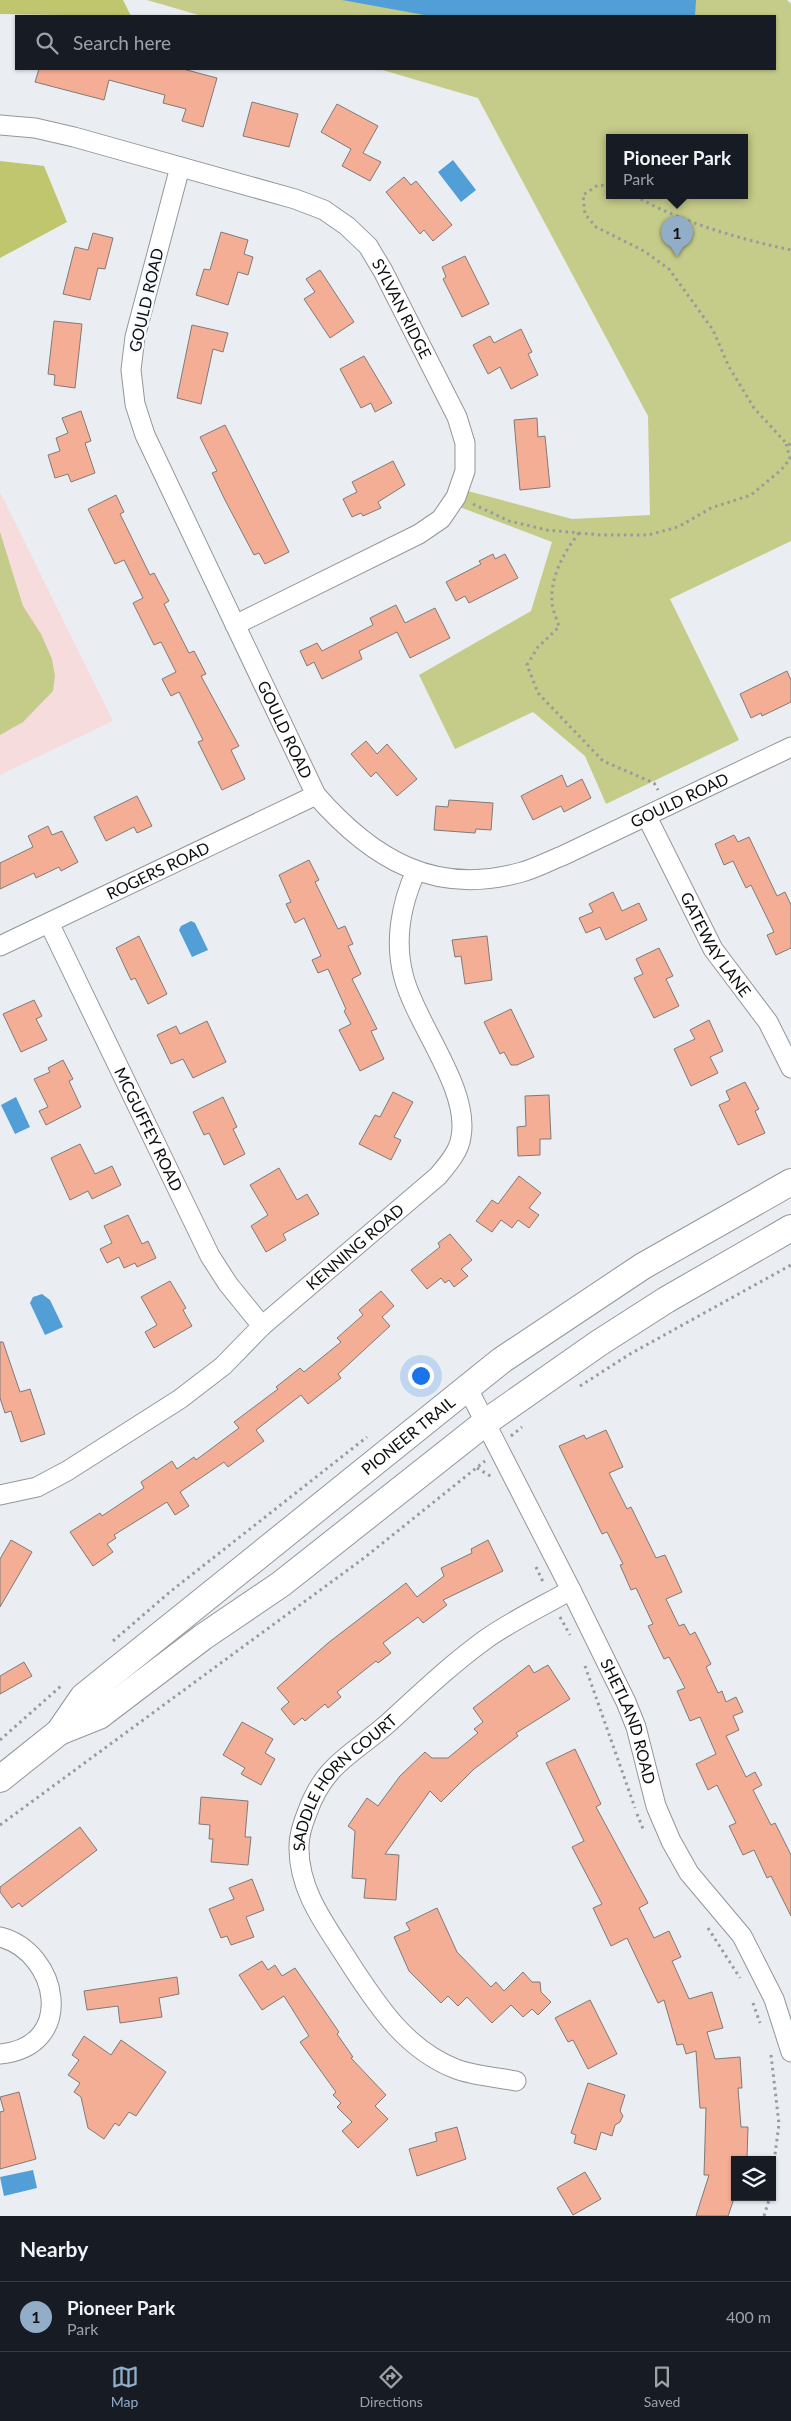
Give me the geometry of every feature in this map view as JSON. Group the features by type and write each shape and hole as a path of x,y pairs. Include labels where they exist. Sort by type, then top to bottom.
{"main road":[{"name":"PIONEER TRAIL","path":"59,1732 83,1697 502,1360 643,1266 791,1182"},
{"name":"PIONEER TRAIL","path":"0,1779 59,1732 99,1716 204,1637 281,1584 486,1422 599,1343 666,1300 791,1228"}],"street":[{"name":"SYLVAN RIDGE","path":"0,125 35,128 64,134 295,199 324,210 347,226 368,246 383,271 457,417 466,443 465,471 456,497 441,518 419,534 235,625"},
{"name":"GOULD ROAD","path":"180,167 135,337 132,379 135,404 145,435 316,795 339,822 368,846 392,861 416,871 449,877 487,879 523,872 647,817 791,748"},
{"name":"ROGERS ROAD","path":"0,946 316,795"},
{"name":"GATEWAY LANE","path":"647,817 713,949 768,1022 791,1068"},
{"name":"KENNING ROAD","path":"0,1495 38,1486 67,1471 164,1409 223,1366 262,1326 438,1176 452,1160 461,1139 462,1116 456,1095 404,978 400,950 400,921 406,892 416,871"},
{"name":"MCGUFFEY ROAD","path":"49,923 198,1234 228,1284 262,1326"},
{"name":"SHETLAND ROAD","path":"467,1387 571,1590 632,1719 654,1797 671,1841 689,1873 742,1936 774,1999 791,2052"},
{"name":"SADDLE HORN COURT","path":"516,2081 457,2070 426,2053 403,2035 381,2011 307,1894 300,1867 299,1844 314,1792 346,1755 376,1733 433,1681 487,1638 571,1590"},
{"path":"0,1937 16,1943 38,1964 47,1981 52,2000 51,2015 42,2033 31,2045 16,2052 0,2054"}],"path":[{"path":"606,186 598,185 583,195 585,214 596,227 644,251 669,269 713,330 728,365 754,408 786,443 791,445"},
{"path":"640,199 675,216 738,238 791,250"},
{"path":"456,497 509,521 547,530 648,535 678,527 711,508 751,495 781,470 790,459 786,443"},
{"path":"579,533 568,546 554,577 552,604 559,627 538,647 527,665 538,692 603,760 654,783 666,807"},
{"path":"573,1391 638,1350 791,1265"},
{"path":"0,1825 364,1558 478,1468 526,1423"},
{"path":"764,2216 769,2201"}],"shaded area":[{"path":"0,492 113,721 0,775"}],"green space":[{"path":"0,0 123,0 130,15 66,15 0,14"},
{"path":"147,0 787,0 791,4 791,541 670,599 739,740 606,804 585,756 533,712 455,749 419,675 531,611 552,542 457,506 464,490 572,519 650,515 648,416 478,98 382,70 776,70 776,15 199,15"},
{"path":"0,161 44,166 67,222 0,258"},
{"path":"0,532 23,606 41,634 52,659 55,676 53,691 23,722 0,735"}],"water":[{"path":"342,0 696,0 695,15 424,15"},
{"path":"453,160 476,190 461,202 438,172"},
{"path":"191,921 195,923 208,950 192,957 179,930 181,926"},
{"path":"16,1097 30,1127 15,1134 1,1105"},
{"path":"42,1294 50,1300 63,1327 45,1335 30,1303 33,1297"},
{"path":"33,2170 37,2188 4,2196 0,2177"}],"building":[{"path":"39,70 187,70 217,78 203,127 182,121 186,109 163,103 165,95 109,80 104,100 35,82"},
{"path":"252,102 298,114 289,147 243,136"},
{"path":"337,104 378,126 363,153 381,162 370,181 342,166 351,149 321,132"},
{"path":"404,177 411,185 416,181 452,225 433,241 424,230 420,234 386,192"},
{"path":"221,232 248,240 244,254 253,257 248,275 238,272 228,305 196,295 204,269 210,270"},
{"path":"93,233 113,238 105,269 98,268 90,300 63,294 75,247 88,250"},
{"path":"465,256 489,304 462,317 443,279 446,277 442,267"},
{"path":"320,270 354,322 330,338 304,299 315,292 306,279"},
{"path":"54,321 82,324 75,388 54,385 55,375 48,374"},
{"path":"192,325 228,333 223,352 213,349 201,404 177,398"},
{"path":"521,329 532,352 528,354 538,375 511,389 500,367 488,374 473,345 490,336 494,343"},
{"path":"364,356 392,403 375,412 371,403 361,408 340,369"},
{"path":"81,411 91,441 85,443 95,473 71,482 68,474 55,478 48,455 60,451 56,438 68,433 62,418"},
{"path":"537,418 538,437 545,436 550,487 520,490 514,420"},
{"path":"225,425 289,552 265,564 259,553 254,555 225,500 212,473 217,471 200,437"},
{"path":"393,461 405,485 378,502 381,508 363,516 361,513 352,517 343,499 357,492 352,482"},
{"path":"116,495 124,512 120,514 150,575 154,573 169,601 164,604 189,653 194,651 206,674 201,676 239,746 231,750 245,779 222,790 198,742 203,740 179,692 171,696 162,679 176,672 161,642 154,645 133,603 143,598 124,560 115,564 88,509"},
{"path":"493,554 495,559 505,554 518,578 469,603 465,596 456,601 446,582 481,564 479,561"},
{"path":"396,605 405,623 435,608 450,638 410,658 397,632 359,651 362,659 322,679 314,662 307,666 300,651 317,643 322,651 373,625 370,618"},
{"path":"787,671 791,680 791,702 762,716 761,713 751,718 740,694"},
{"path":"366,741 377,754 387,744 417,779 397,796 376,772 371,777 351,754"},
{"path":"562,775 567,787 582,779 591,798 564,812 561,806 533,820 521,796"},
{"path":"137,796 152,826 137,833 134,827 106,841 94,817"},
{"path":"449,800 493,803 491,830 476,829 475,833 434,830 436,806 448,807"},
{"path":"48,826 52,835 62,831 78,862 61,871 59,867 36,878 34,873 0,889 0,863 33,847 28,836"},
{"path":"734,835 738,842 749,837 777,896 785,892 791,905 791,948 776,955 767,935 774,932 751,885 746,888 733,861 724,865 715,844"},
{"path":"309,860 319,880 315,882 338,929 345,926 353,944 348,946 361,974 352,979 377,1029 371,1031 384,1059 360,1071 339,1030 351,1024 344,1011 346,1009 328,969 318,973 312,960 321,956 304,918 295,923 286,904 291,902 279,875"},
{"path":"613,892 622,911 639,903 647,920 606,940 600,927 586,933 579,918 593,912 589,904"},
{"path":"139,936 167,994 148,1004 135,978 131,980 116,948"},
{"path":"487,936 492,980 465,984 461,956 455,957 452,940"},
{"path":"659,948 673,976 666,979 679,1006 654,1018 634,978 643,974 636,959"},
{"path":"34,1000 42,1016 36,1019 47,1040 21,1052 3,1014"},
{"path":"511,1009 534,1057 517,1065 511,1065 504,1052 500,1054 484,1022"},
{"path":"709,1020 723,1051 710,1057 718,1073 691,1086 674,1049 695,1039 690,1030"},
{"path":"207,1021 226,1062 193,1078 183,1059 171,1064 157,1035 176,1026 180,1034"},
{"path":"63,1060 73,1079 69,1081 81,1107 46,1125 39,1111 48,1107 34,1079 50,1072 48,1068"},
{"path":"745,1082 759,1109 755,1111 765,1133 738,1145 719,1105 730,1100 726,1091"},
{"path":"393,1092 413,1102 394,1137 401,1140 391,1160 359,1144 375,1115 380,1117"},
{"path":"549,1095 551,1139 540,1139 540,1155 518,1156 517,1127 526,1126 525,1096"},
{"path":"223,1097 237,1127 233,1129 245,1154 224,1165 209,1133 204,1135 193,1112"},
{"path":"80,1144 95,1174 112,1166 121,1185 92,1199 88,1191 70,1200 51,1158"},
{"path":"279,1168 297,1200 307,1194 319,1214 283,1234 286,1240 266,1252 251,1226 268,1215 250,1185"},
{"path":"519,1176 541,1193 529,1208 539,1215 529,1228 518,1220 512,1228 501,1220 492,1232 476,1221 492,1200 498,1204"},
{"path":"128,1215 142,1244 148,1241 156,1258 137,1267 135,1263 124,1268 119,1257 107,1263 100,1249 112,1243 104,1226"},
{"path":"450,1234 472,1260 461,1269 468,1276 454,1287 449,1280 445,1283 441,1278 427,1289 411,1270 440,1247 438,1243"},
{"path":"170,1281 186,1308 183,1310 192,1326 154,1348 145,1332 157,1325 141,1297"},
{"path":"381,1291 394,1306 382,1317 390,1326 338,1374 341,1378 308,1404 301,1395 256,1430 264,1441 228,1467 224,1462 180,1492 189,1506 175,1515 167,1502 114,1535 116,1538 107,1544 113,1552 93,1566 70,1532 100,1513 102,1516 144,1488 141,1482 172,1461 177,1469 194,1457 196,1460 239,1428 234,1422 278,1389 276,1387 300,1368 304,1372 341,1342 337,1338 363,1315 359,1310"},
{"path":"0,1342 3,1342 20,1392 30,1389 45,1434 21,1442 11,1411 5,1413 0,1398"},
{"path":"606,1430 623,1467 609,1473 627,1509 631,1507 656,1558 665,1555 682,1592 666,1599 679,1626 684,1624 690,1635 695,1632 711,1664 706,1667 718,1693 722,1691 726,1702 736,1697 743,1712 733,1716 739,1730 726,1736 746,1777 755,1772 762,1785 753,1790 771,1825 775,1823 791,1855 791,1916 771,1876 767,1878 754,1850 743,1855 729,1826 736,1823 717,1785 708,1790 696,1764 716,1754 700,1717 690,1721 677,1691 685,1688 669,1657 664,1659 648,1626 653,1624 636,1588 631,1590 620,1565 623,1564 607,1532 602,1534 559,1446 584,1435 586,1439"},
{"path":"11,1540 32,1552 0,1607 0,1559"},
{"path":"488,1540 503,1571 443,1600 447,1605 423,1623 418,1617 383,1643 391,1653 378,1663 376,1661 337,1692 341,1697 328,1708 325,1704 305,1721 302,1718 294,1725 281,1709 289,1702 277,1688 328,1643 406,1583 417,1597 444,1576 441,1568 472,1553 471,1549"},
{"path":"24,1662 32,1676 0,1694 0,1676"},
{"path":"529,1665 534,1673 548,1665 570,1699 516,1733 518,1736 474,1769 441,1802 430,1791 385,1854 399,1855 396,1900 364,1898 366,1879 352,1878 355,1831 348,1826 367,1798 378,1806 400,1776 425,1752 432,1758 448,1758 478,1733 474,1729 483,1722 473,1708"},
{"path":"242,1722 273,1739 265,1753 275,1759 261,1785 241,1774 245,1768 223,1755"},
{"path":"575,1749 601,1804 596,1807 648,1903 639,1908 654,1938 669,1931 681,1957 672,1961 689,1999 712,1992 723,2028 707,2032 715,2059 740,2057 742,2088 738,2088 741,2127 748,2127 747,2156 731,2156 731,2201 733,2201 728,2216 696,2216 709,2175 704,2175 706,2108 700,2108 696,2051 686,2054 683,2044 677,2045 664,2000 658,2003 627,1938 611,1946 593,1908 602,1904 572,1847 584,1841 546,1763"},
{"path":"201,1797 248,1801 245,1837 251,1837 248,1865 211,1862 213,1839 209,1839 210,1825 199,1824"},
{"path":"80,1827 97,1850 22,1907 19,1903 12,1908 0,1892 0,1887"},
{"path":"252,1879 264,1910 246,1917 254,1937 231,1945 227,1936 221,1938 209,1909 234,1899 229,1888"},
{"path":"437,1908 457,1952 491,1987 496,1982 504,1991 523,1972 532,1982 540,1982 541,1992 551,2002 538,2015 532,2009 523,2017 511,2005 492,2023 467,1997 458,2006 448,1996 441,2003 409,1971 394,1937 410,1930 406,1923"},
{"path":"262,1961 268,1970 275,1965 282,1976 295,1968 339,2032 337,2034 353,2057 351,2058 386,2095 375,2106 388,2119 358,2148 342,2131 352,2122 337,2107 341,2103 333,2095 336,2092 300,2042 309,2036 284,1996 262,2010 239,1975"},
{"path":"177,1977 179,1994 159,1998 162,2017 120,2023 118,2006 87,2010 84,1991"},
{"path":"590,2000 617,2054 588,2069 573,2040 568,2042 555,2018"},
{"path":"84,2036 111,2055 121,2040 166,2072 136,2116 129,2112 119,2126 115,2123 104,2139 88,2128 81,2097 74,2092 80,2083 68,2075 79,2060 72,2055"},
{"path":"588,2083 625,2095 620,2111 623,2116 620,2122 615,2125 612,2136 601,2132 596,2150 574,2143 576,2135 571,2133"},
{"path":"19,2092 36,2159 0,2169 0,2112 4,2111 0,2097"},
{"path":"457,2127 466,2159 417,2176 409,2149 437,2141 435,2133"},
{"path":"585,2172 601,2199 573,2215 557,2188"}],"place":[{"name":"Pioneer Park","path":"677,257"}]}
